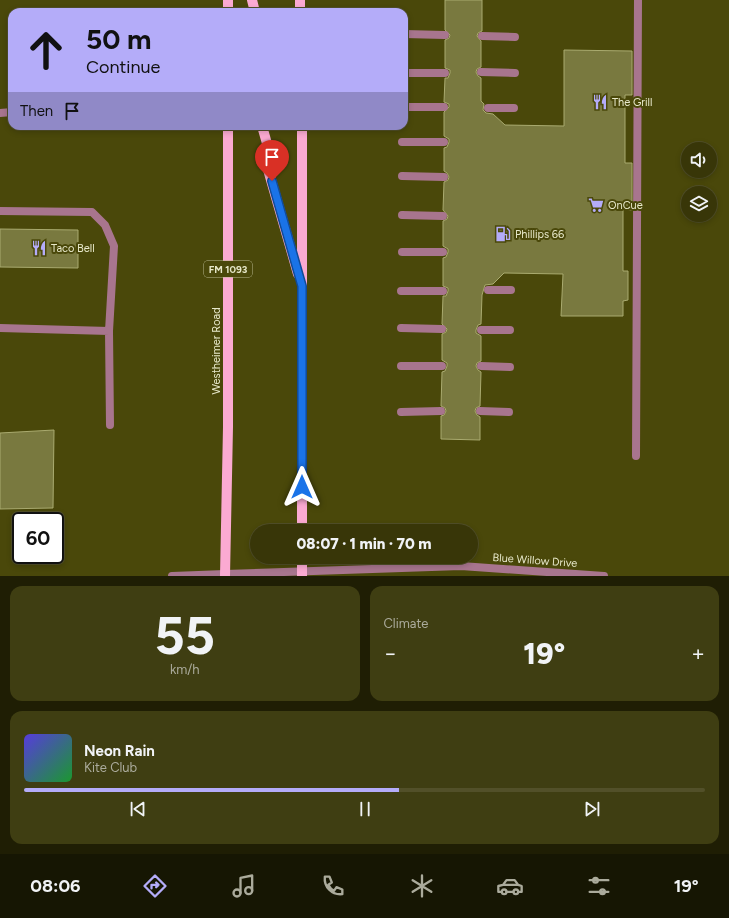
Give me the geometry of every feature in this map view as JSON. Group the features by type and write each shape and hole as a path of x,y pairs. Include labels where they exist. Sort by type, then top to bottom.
{"main road":[{"name":"Westheimer Road","path":"225,575 228,427 228,130"},
{"path":"263,130 268,147 267,166 302,286"},
{"path":"302,130 302,524"}],"street":[{"path":"636,456 638,0"},
{"path":"408,34 445,35"},
{"path":"482,36 516,37"},
{"path":"481,72 515,73"},
{"path":"408,73 444,73"},
{"path":"408,107 444,107"},
{"path":"488,108 514,108"},
{"path":"402,142 444,142"},
{"path":"402,176 444,177"},
{"path":"0,211 92,212 105,225 114,246 109,331 110,425"},
{"path":"402,215 443,216"},
{"path":"402,252 443,252"},
{"path":"401,291 443,290"},
{"path":"488,290 511,290"},
{"path":"0,328 109,331"},
{"path":"401,328 442,329"},
{"path":"481,330 510,330"},
{"path":"401,366 442,366"},
{"path":"481,366 510,367"},
{"path":"401,412 441,411"},
{"path":"480,411 509,412"},
{"name":"Blue Willow Drive","path":"172,576 302,574 461,566 516,573 604,576"}],"building":[{"name":"Phillips 66","path":"445,0 482,0 482,31 478,33 477,36 481,41 481,67 477,69 476,72 481,78 481,101 484,104 483,110 486,113 493,114 505,125 564,126 564,50 632,51 632,95 625,95 625,163 632,163 632,210 623,209 623,271 628,271 628,300 623,301 623,316 561,316 563,274 504,273 493,284 485,285 482,295 481,324 478,325 476,330 476,333 481,336 481,361 477,363 476,366 481,372 480,406 476,408 475,411 480,417 480,440 441,439 441,416 444,415 446,411 445,408 441,406 442,372 445,371 447,366 447,363 442,360 442,334 446,332 447,329 442,324 443,296 446,296 448,291 448,288 443,286 443,258 446,257 448,249 443,246 443,221 447,219 448,216 443,210 444,182 448,180 449,177 444,171 444,148 447,147 449,139 444,136 444,112 449,107 449,104 444,102 445,78 448,78 450,73 450,70 445,68 445,40 449,38 450,35 445,30"},
{"name":"Taco Bell","path":"0,229 78,230 78,268 0,267"},
{"path":"54,430 53,508 0,509 0,433"}],"place":[{"name":"The Grill","path":"600,102"},
{"name":"OnCue","path":"596,205"},
{"name":"Phillips 66","path":"503,234"},
{"name":"Taco Bell","path":"39,248"}],"route":[{"path":"272,181 302,286 302,487"}]}
